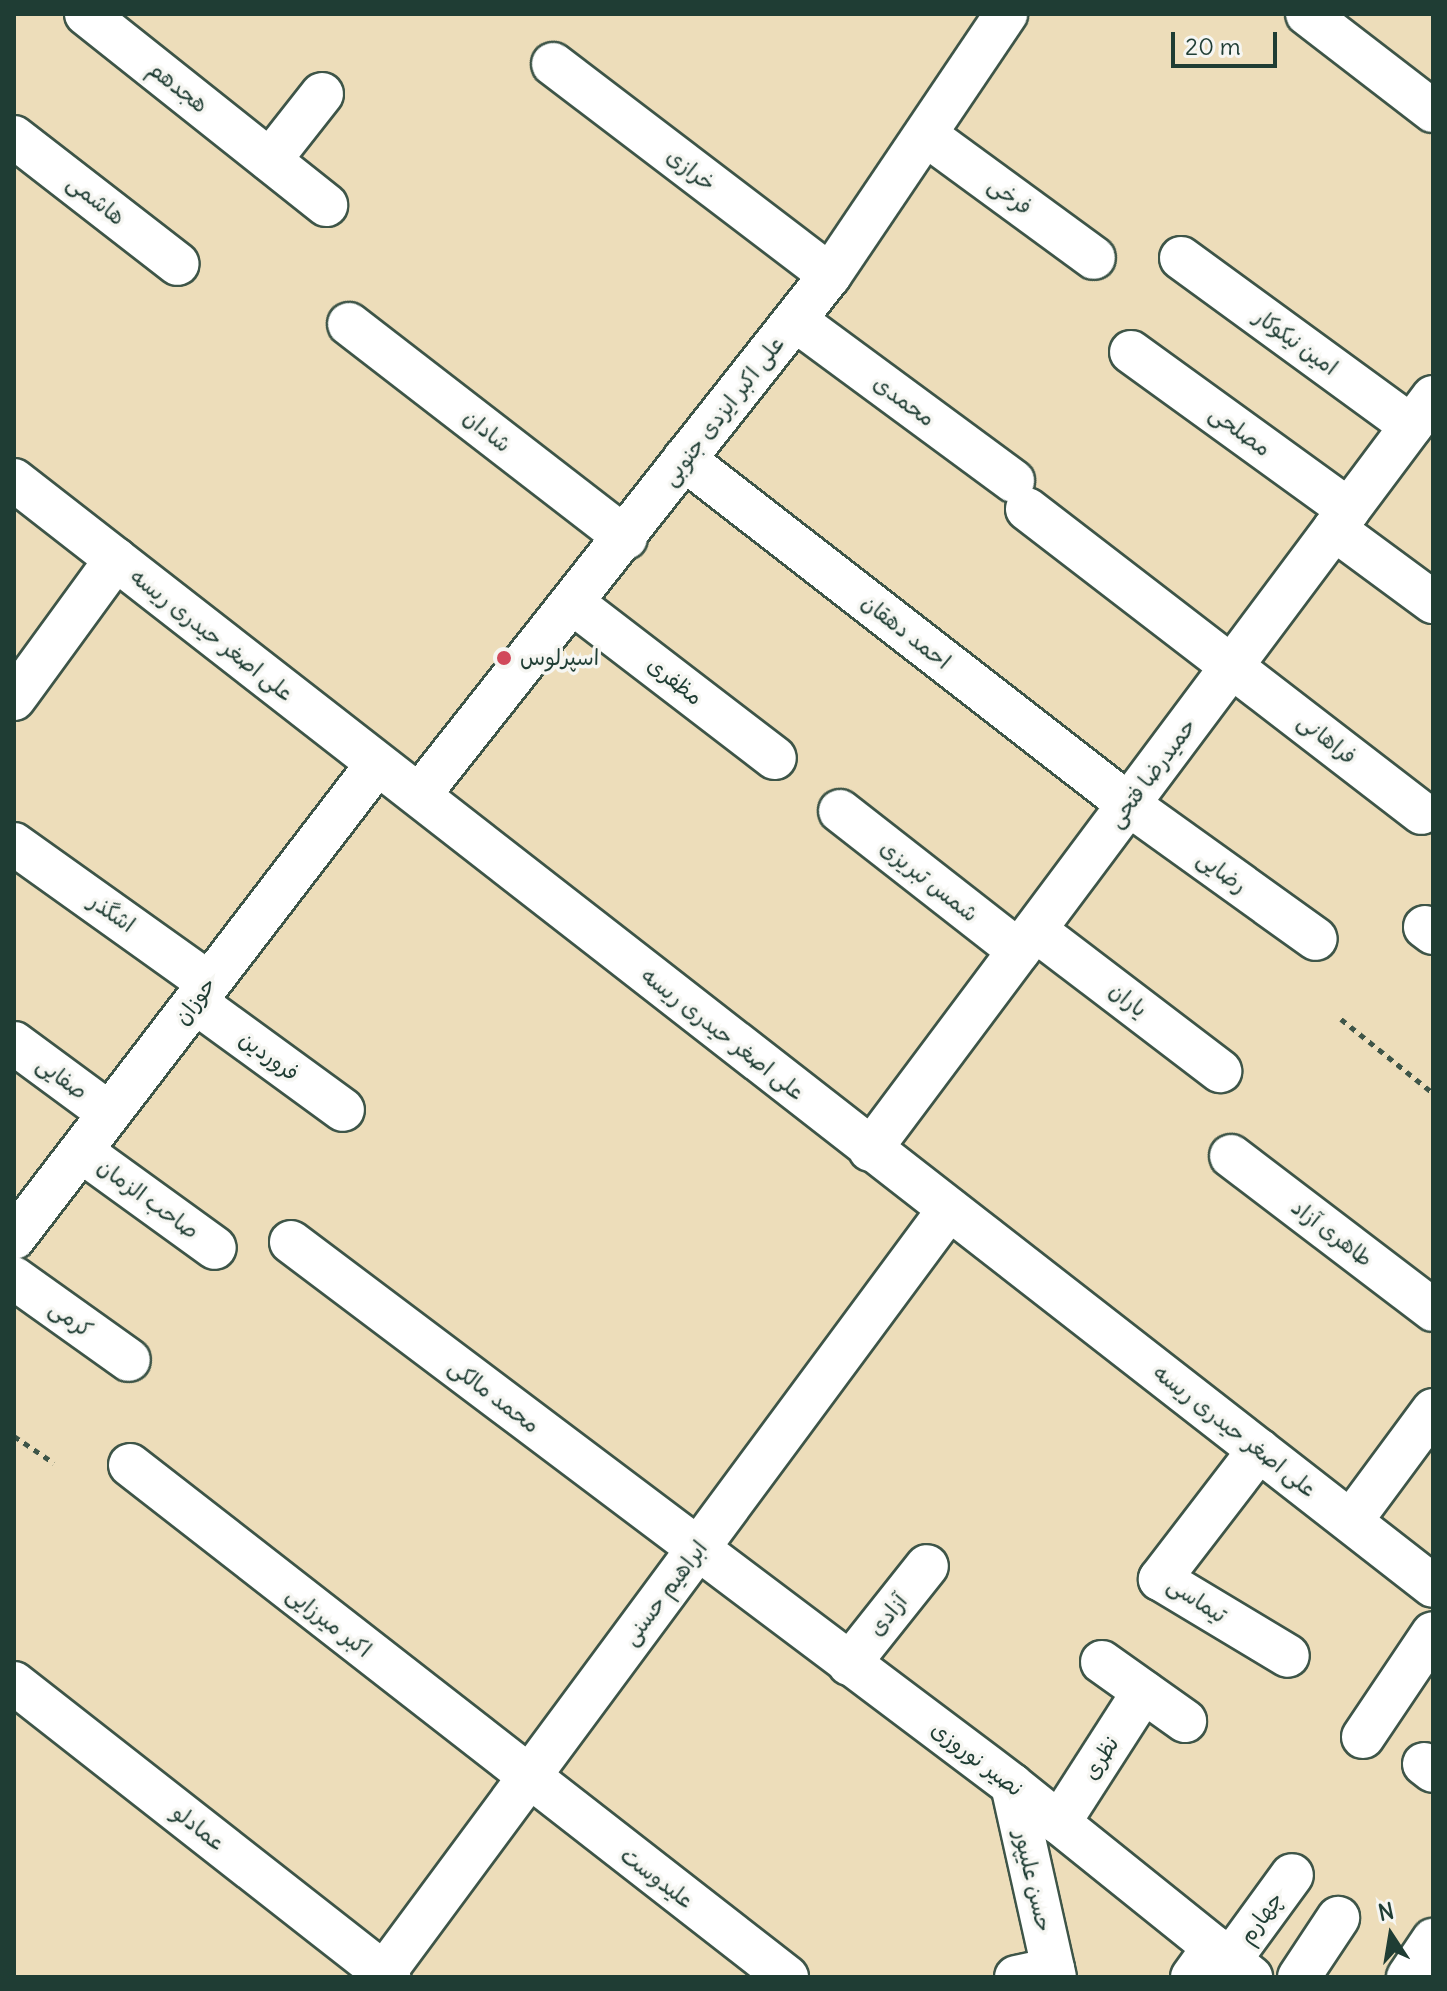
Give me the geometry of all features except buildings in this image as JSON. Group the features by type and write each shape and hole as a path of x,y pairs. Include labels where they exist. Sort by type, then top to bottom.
{"street":[{"name":"هجدهم","path":"86,14 326,205"},
{"name":"علی اکبر ایزدی جنوبی","path":"420,794 574,604 830,275 1006,14"},
{"path":"1307,14 1433,111"},
{"name":"خرازی","path":"553,64 830,275"},
{"path":"270,160 322,94"},
{"name":"فرخی","path":"926,135 1094,258"},
{"name":"هاشمی","path":"14,137 178,264"},
{"name":"امین نیکوکار","path":"1181,258 1422,411"},
{"name":"محمدی","path":"795,320 1020,495 1232,666"},
{"name":"شادان","path":"349,324 626,538"},
{"name":"مصلحی","path":"1131,352 1342,519 1433,602"},
{"name":"حمیدرضا فتحی","path":"870,1150 1422,411"},
{"name":"احمد دهقان","path":"684,459 1128,804"},
{"name":"علی اصغر حیدری ریسه","path":"14,480 1433,1586"},
{"path":"14,699 116,559"},
{"name":"مظفری","path":"574,604 775,758"},
{"name":"فراهانی","path":"1232,666 1422,813"},
{"name":"حوزان","path":"17,1227 81,1151 377,764"},
{"name":"رضایی","path":"1128,804 1316,939"},
{"name":"شمس تبریزی","path":"840,811 1027,940"},
{"name":"اشگذر","path":"14,844 202,992"},
{"name":"یاران","path":"1027,940 1220,1071"},
{"name":"فروردین","path":"202,992 343,1110"},
{"name":"صفایی","path":"14,1043 109,1113"},
{"name":"صاحب الزمان","path":"81,1151 215,1248"},
{"name":"طاهری آزاد","path":"1231,1156 1433,1310"},
{"name":"ابراهیم حسنی","path":"385,1976 949,1209"},
{"name":"محمد مالکی","path":"291,1242 697,1550"},
{"name":"کرمی","path":"14,1278 129,1360"},
{"path":"1351,1521 1433,1410"},
{"name":"تیماسی","path":"1259,1450 1160,1579 1288,1656"},
{"name":"اکبر میرزایی","path":"130,1465 527,1779"},
{"name":"نصیر نوروزی","path":"697,1550 1012,1785 1222,1965"},
{"name":"آزادی","path":"849,1664 927,1566"},
{"path":"1363,1737 1433,1633"},
{"path":"1102,1662 1185,1721"},
{"name":"عمادلو","path":"14,1683 385,1976"},
{"name":"نظری","path":"1059,1823 1143,1692"},
{"name":"علیدوست","path":"527,1779 787,1977"},
{"name":"حسن علیپور","path":"1012,1785 1042,1974"},
{"name":"چهارم","path":"1222,1965 1292,1875"},
{"path":"1299,1977 1338,1918"},
{"path":"1408,1977 1433,1940"}],"path":[{"path":"1341,1019 1433,1093"},
{"path":"14,1436 54,1463"}],"place":[{"name":"اسپرلوس","path":"504,658"}]}
